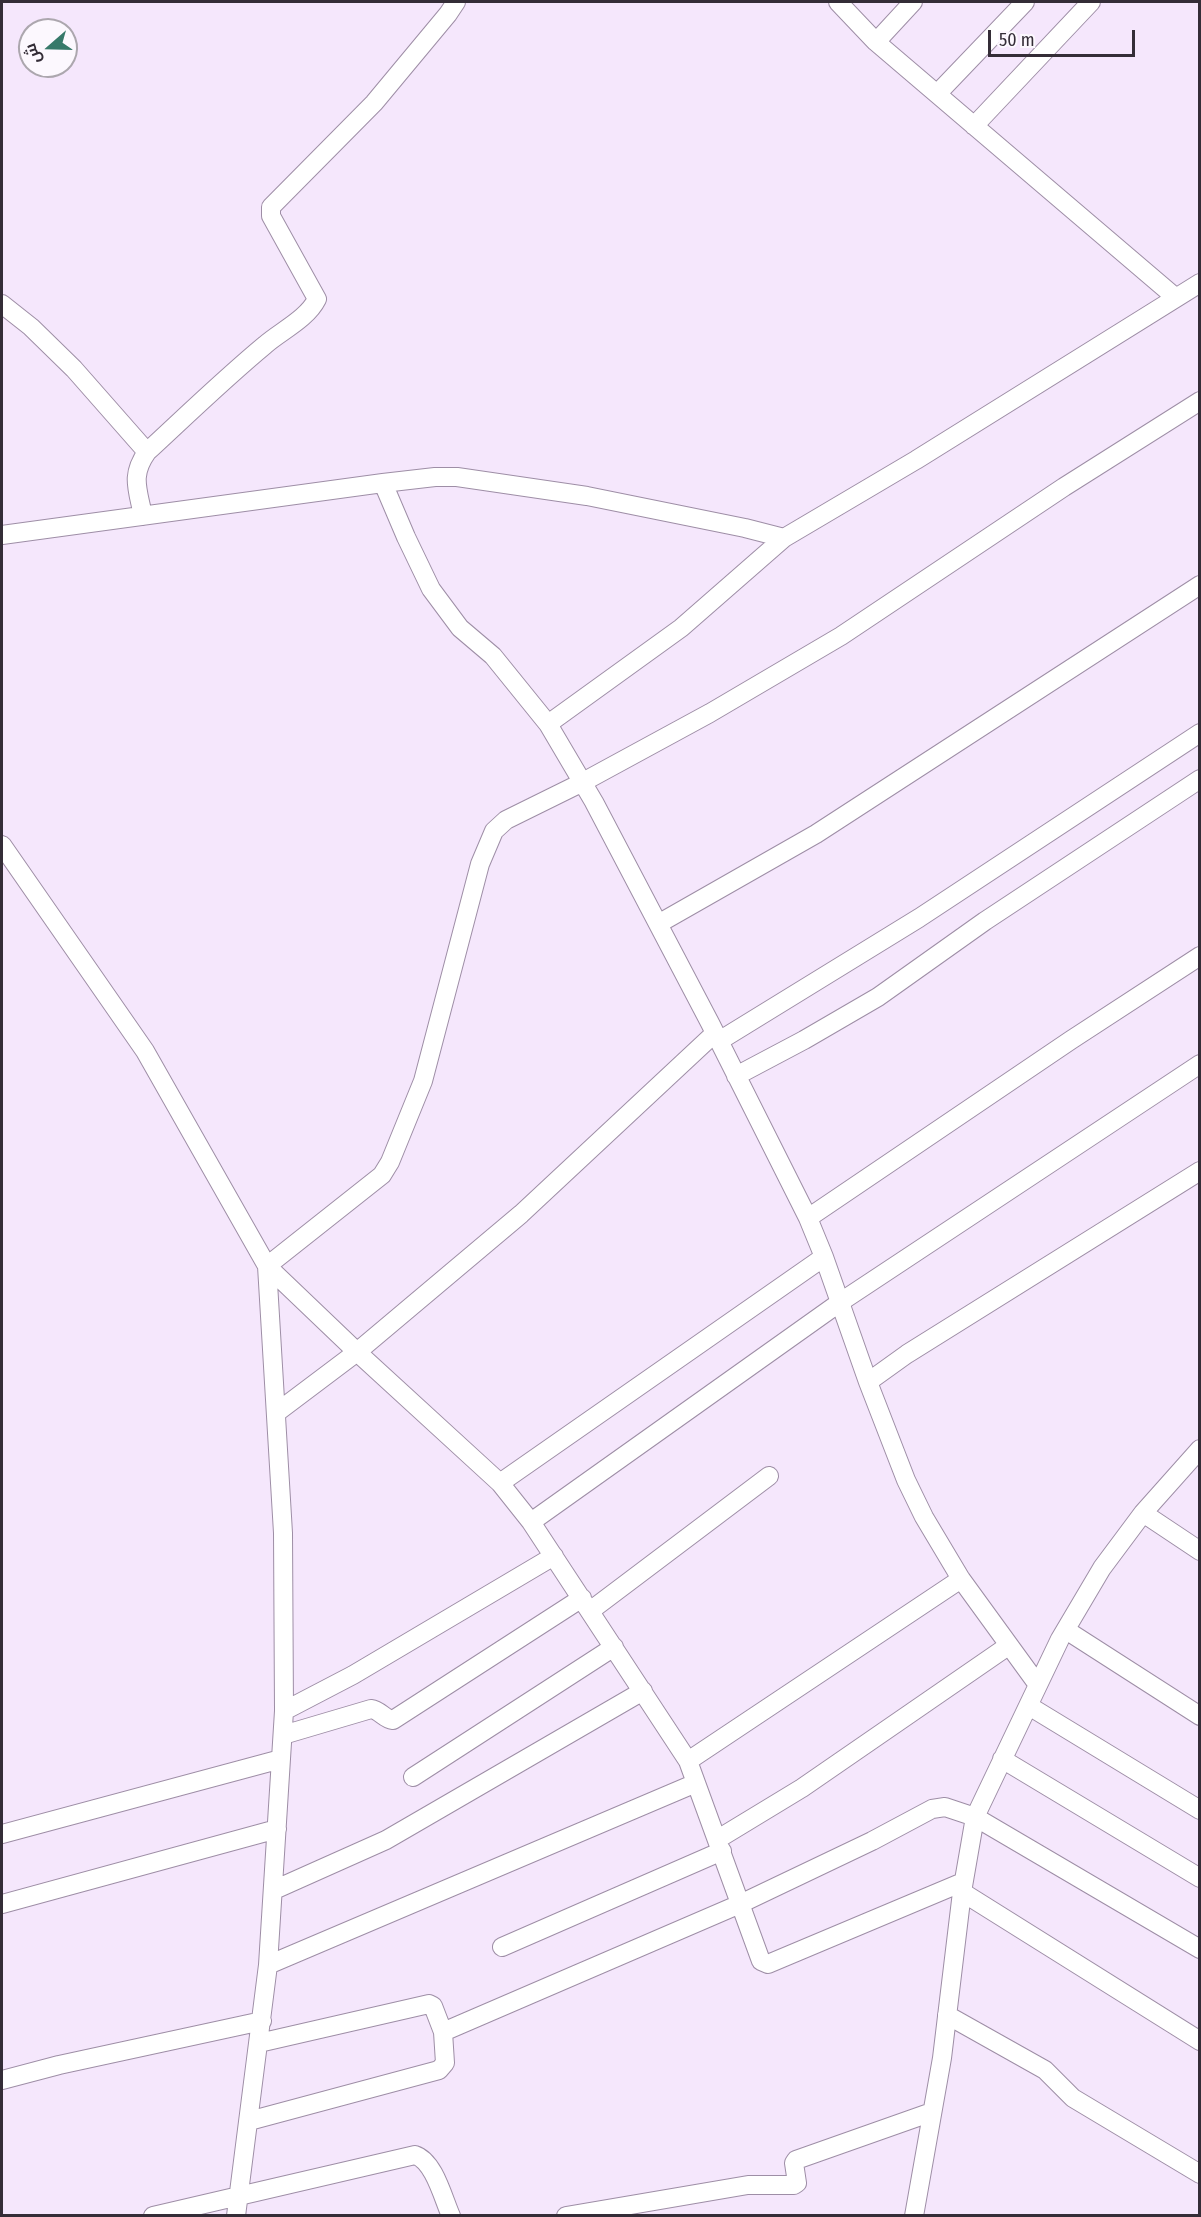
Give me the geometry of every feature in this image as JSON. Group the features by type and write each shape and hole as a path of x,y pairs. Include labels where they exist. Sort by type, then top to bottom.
{"street":[{"path":"142,516 136,472 147,452 233,372 312,308 317,300 271,216 271,207 374,103 456,2"},
{"path":"838,2 876,42 1174,297"},
{"path":"876,42 913,2"},
{"path":"937,94 1025,2"},
{"path":"974,126 1091,2"},
{"path":"548,724 681,628 784,538 926,454 1174,297 1200,283"},
{"path":"2,304 31,327 74,369 147,452"},
{"path":"267,1266 382,1175 390,1162 423,1081 480,864 494,831 506,820 583,782 710,713 841,636 1064,487 1200,401"},
{"path":"2,535 383,483 457,477 587,496 784,538"},
{"path":"383,483 431,589 443,607 460,628 493,656 548,724 583,782 717,1037 808,1218 868,1382 924,1517 962,1579 1038,1685"},
{"path":"658,924 816,834 1200,585"},
{"path":"276,1413 357,1352 521,1214 717,1037 919,918 1200,733"},
{"path":"736,1076 878,997 985,921 1200,779"},
{"path":"2,845 145,1051 267,1266 500,1483 531,1522 688,1761 720,1845 758,1957 764,1964 768,1965 962,1887"},
{"path":"808,1218 1071,1040 1200,956"},
{"path":"531,1522 839,1303 1200,1064"},
{"path":"868,1382 907,1354 1200,1171"},
{"path":"500,1483 824,1257"},
{"path":"236,2216 268,1965 284,1711 283,1533 267,1266"},
{"path":"914,2216 947,2015 962,1887 975,1817 1066,1630 1102,1568 1143,1513 1200,1449"},
{"path":"283,1735 371,1709 393,1720 586,1605 769,1476"},
{"path":"1143,1513 1200,1551"},
{"path":"284,1711 353,1675 554,1556"},
{"path":"688,1761 962,1579"},
{"path":"1066,1630 1200,1716"},
{"path":"502,1947 720,1845 1008,1646"},
{"path":"413,1777 614,1647"},
{"path":"274,1890 386,1840 643,1692"},
{"path":"1029,1706 1200,1810"},
{"path":"1002,1758 1200,1878"},
{"path":"2,1834 281,1759"},
{"path":"268,1965 696,1783"},
{"path":"443,2032 740,1904 872,1841 932,1809 945,1807 975,1817 1200,1949"},
{"path":"2,1904 278,1828"},
{"path":"962,1887 1200,2041"},
{"path":"249,2121 439,2070 445,2063 443,2032 433,2006 429,2004 259,2043"},
{"path":"947,2015 1045,2070 1073,2098 1200,2174"},
{"path":"2,2080 59,2065 262,2021"},
{"path":"566,2216 748,2185 794,2185 797,2183 794,2163 796,2160 932,2112"},
{"path":"153,2216 415,2155 421,2157 431,2168 451,2216"}]}
